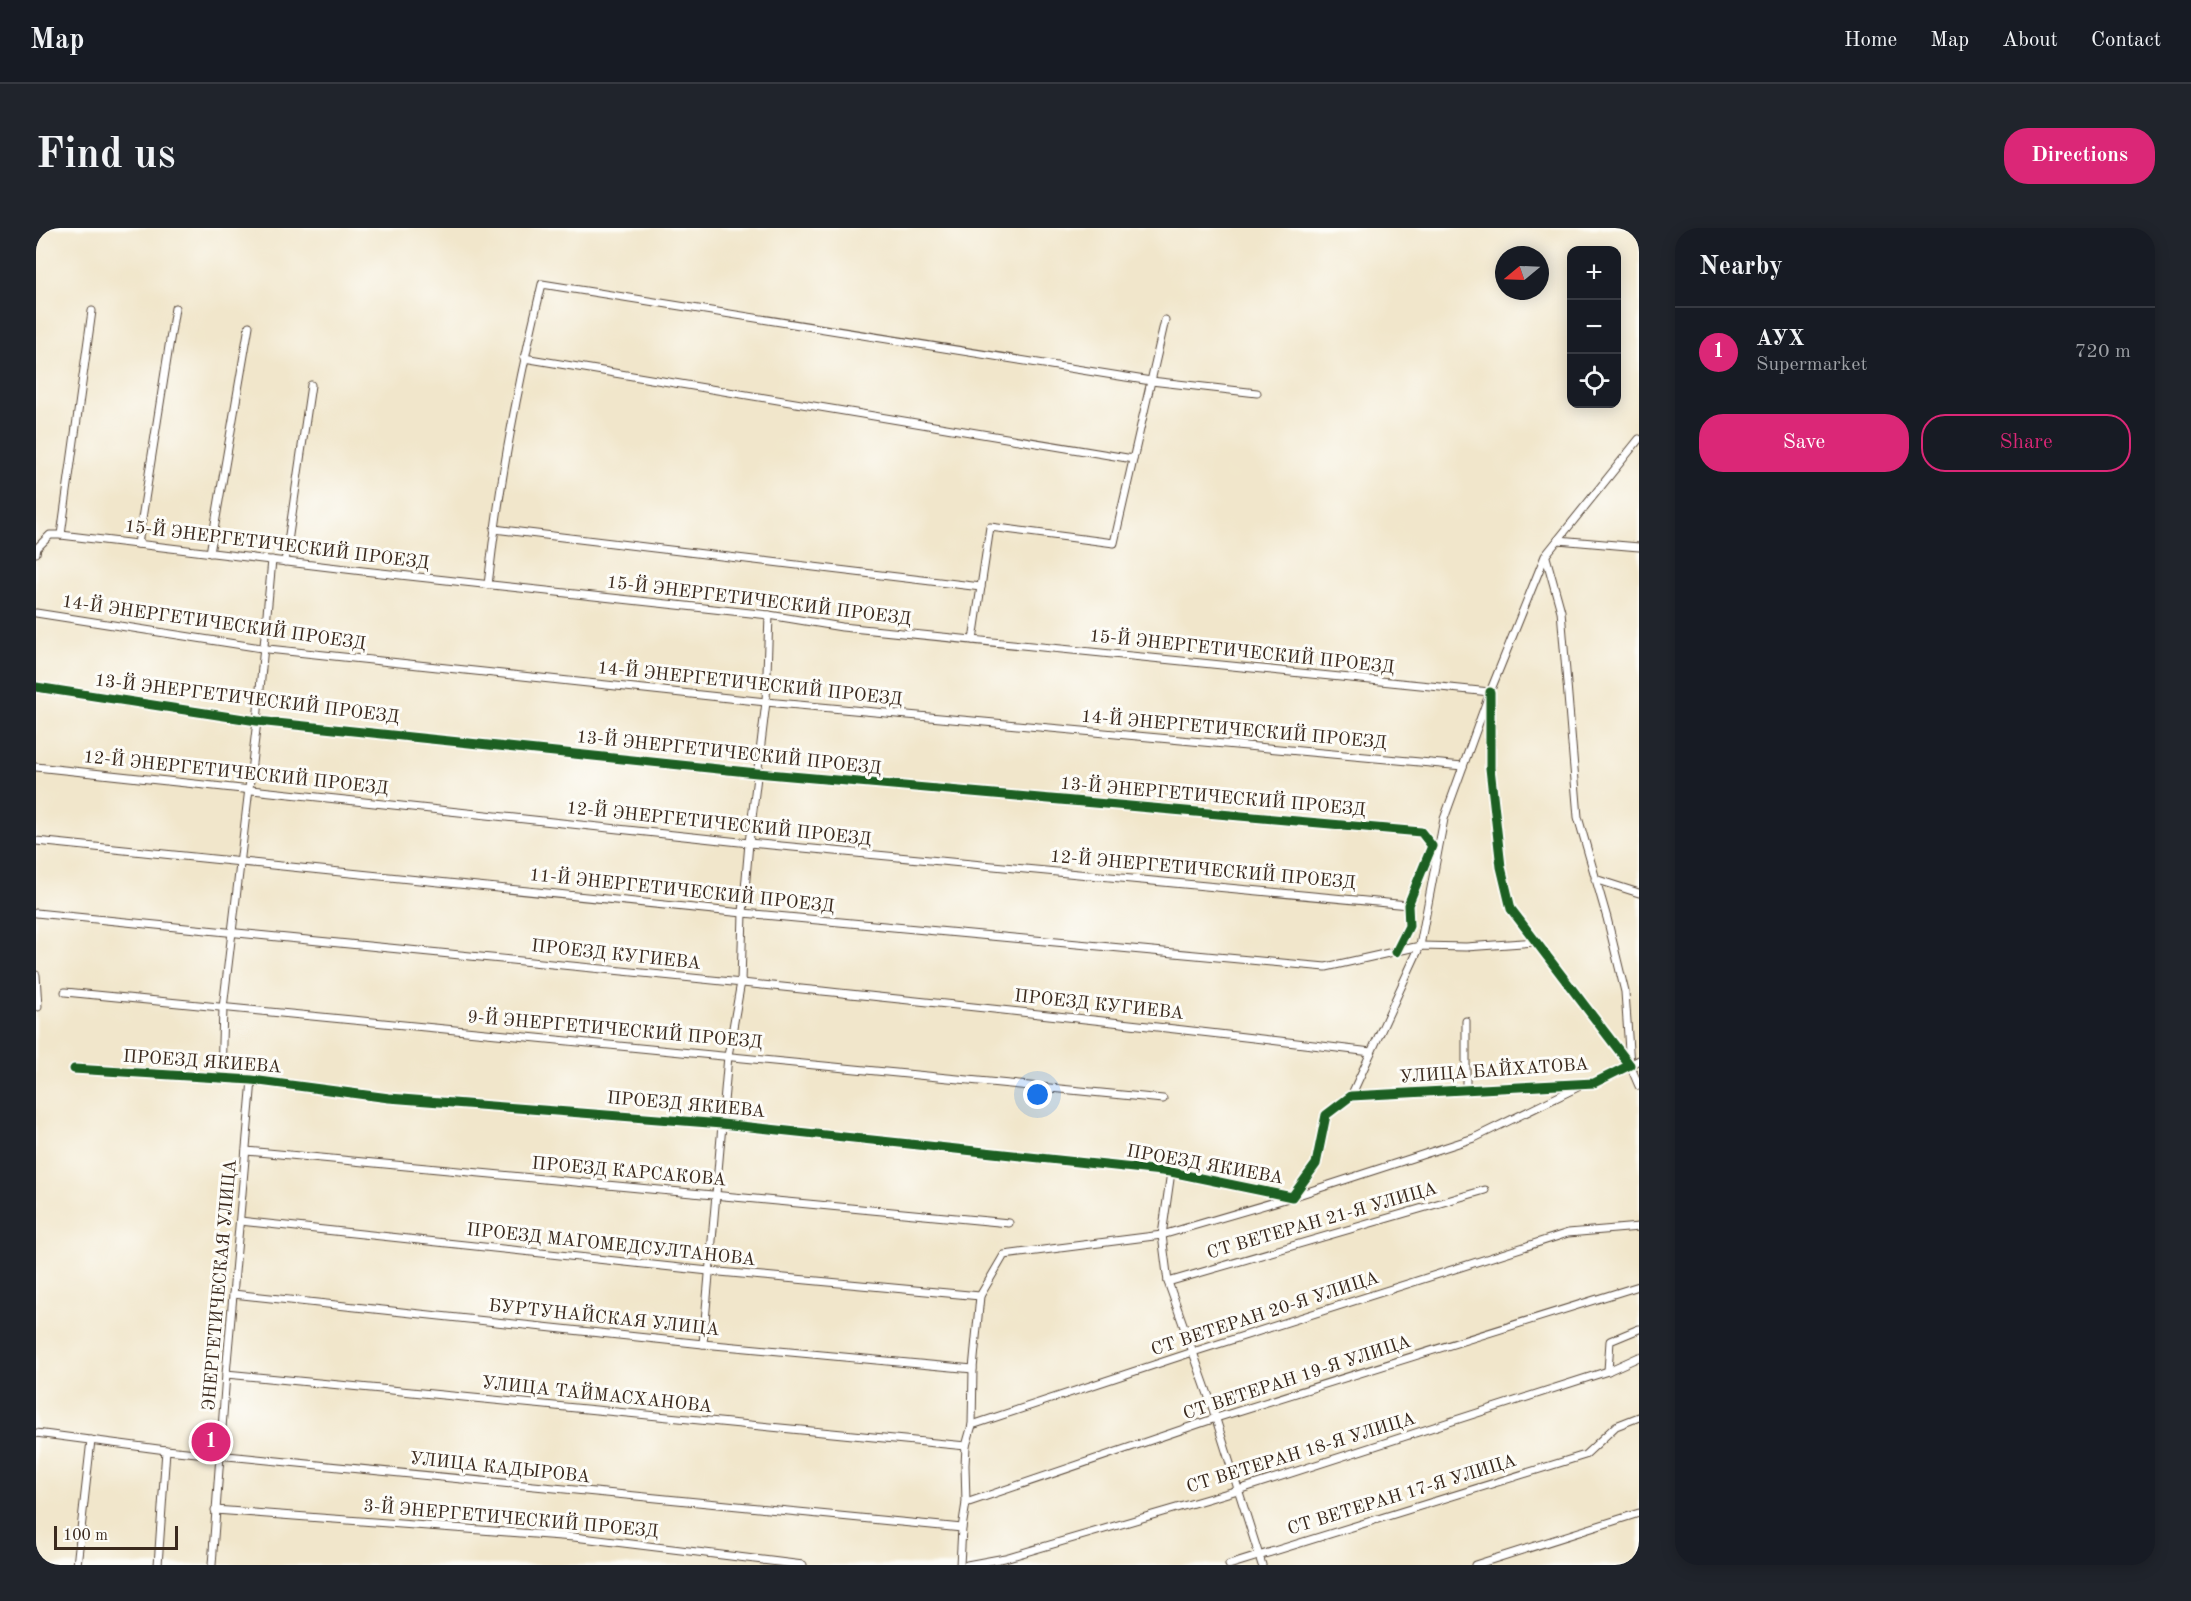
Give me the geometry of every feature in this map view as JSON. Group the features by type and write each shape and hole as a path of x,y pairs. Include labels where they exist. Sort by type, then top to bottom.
{"street":[{"path":"488,585 494,529 524,358 542,284 1151,381 1257,393"},
{"path":"138,544 175,308"},
{"path":"36,553 37,548 50,535 60,535 92,311"},
{"path":"974,640 990,527 1114,543 1165,320"},
{"path":"210,553 249,326"},
{"path":"524,358 1133,459"},
{"path":"285,562 311,384"},
{"path":"1396,952 1409,926 1404,904 1444,819 1490,692 1545,556 1639,439"},
{"path":"494,529 981,587"},
{"name":"15-Й ЭНЕРГЕТИЧЕСКИЙ ПРОЕЗД","path":"60,535 769,615 842,627 1490,692"},
{"path":"1558,540 1639,547"},
{"path":"1545,556 1561,611 1578,818 1625,992 1630,1065 1639,1086"},
{"path":"221,1078 223,1008 257,721 272,560"},
{"name":"14-Й ЭНЕРГЕТИЧЕСКИЙ ПРОЕЗД","path":"36,613 263,649 766,702 1463,766"},
{"path":"703,1344 728,1056 741,982 743,913 766,702 769,615"},
{"name":"13-Й ЭНЕРГЕТИЧЕСКИЙ ПРОЕЗД","path":"36,687 257,721 757,773 1422,832 1432,846"},
{"name":"УЛИЦА БАЙХАТОВА","path":"1351,1096 1594,1083 1630,1065 1511,909 1501,867 1490,768 1490,692"},
{"name":"12-Й ЭНЕРГЕТИЧЕСКИЙ ПРОЕЗД","path":"36,767 750,843 1404,904"},
{"path":"1292,1197 1316,1164 1326,1115 1351,1096 1420,946 1444,819"},
{"name":"11-Й ЭНЕРГЕТИЧЕСКИЙ ПРОЕЗД","path":"36,841 743,913 1326,967 1420,946 1466,947 1535,942"},
{"path":"1595,879 1639,893"},
{"name":"ПРОЕЗД КУГИЕВА","path":"36,912 741,982 1192,1030 1371,1052"},
{"path":"36,975 38,1008"},
{"name":"9-Й ЭНЕРГЕТИЧЕСКИЙ ПРОЕЗД","path":"65,992 1162,1099"},
{"path":"1466,1020 1467,1090"},
{"path":"1630,1065 1639,1060"},
{"name":"ПРОЕЗД ЯКИЕВА","path":"74,1069 252,1080 389,1098 722,1124 1171,1172 1292,1197"},
{"name":"ЭНЕРГЕТИЧЕСКАЯ УЛИЦА","path":"212,1565 252,1080"},
{"path":"960,1565 966,1503 966,1446 972,1425 973,1369 980,1296 1004,1255 1162,1235 1292,1197 1474,1138 1587,1083"},
{"name":"ПРОЕЗД КАРСАКОВА","path":"246,1150 1009,1223"},
{"path":"1171,1172 1162,1235 1168,1282 1216,1418 1262,1565"},
{"name":"СТ ВЕТЕРАН 21-Я УЛИЦА","path":"1168,1282 1485,1190"},
{"name":"ПРОЕЗД МАГОМЕДСУЛТАНОВА","path":"240,1221 709,1271 980,1296"},
{"name":"СТ ВЕТЕРАН 20-Я УЛИЦА","path":"972,1425 1568,1233 1639,1227"},
{"name":"СТ ВЕТЕРАН 19-Я УЛИЦА","path":"966,1503 1216,1418 1639,1286"},
{"name":"БУРТУНАЙСКАЯ УЛИЦА","path":"233,1294 703,1344 973,1369"},
{"path":"1608,1371 1610,1341 1639,1329"},
{"name":"СТ ВЕТЕРАН 18-Я УЛИЦА","path":"967,1565 1005,1558 1238,1490 1608,1371 1639,1357"},
{"name":"УЛИЦА ТАЙМАСХАНОВА","path":"226,1374 966,1446"},
{"name":"СТ ВЕТЕРАН 17-Я УЛИЦА","path":"1229,1565 1585,1455 1616,1426 1639,1417"},
{"name":"УЛИЦА КАДЫРОВА","path":"36,1432 222,1455 962,1528"},
{"path":"77,1565 91,1440"},
{"path":"158,1565 166,1449"},
{"name":"3-Й ЭНЕРГЕТИЧЕСКИЙ ПРОЕЗД","path":"215,1510 574,1537 803,1565"},
{"path":"1475,1565 1639,1513"}],"cycle path":[{"path":"36,687 257,721 757,773 1421,832 1432,846 1408,905 1409,926 1396,952"},
{"path":"74,1069 252,1080 389,1098 722,1124 1171,1172 1292,1197 1316,1164 1326,1115 1351,1096 1594,1083 1630,1065 1511,909 1501,867 1490,768 1490,692"}],"place":[{"name":"АУХ","path":"211,1442"}]}
